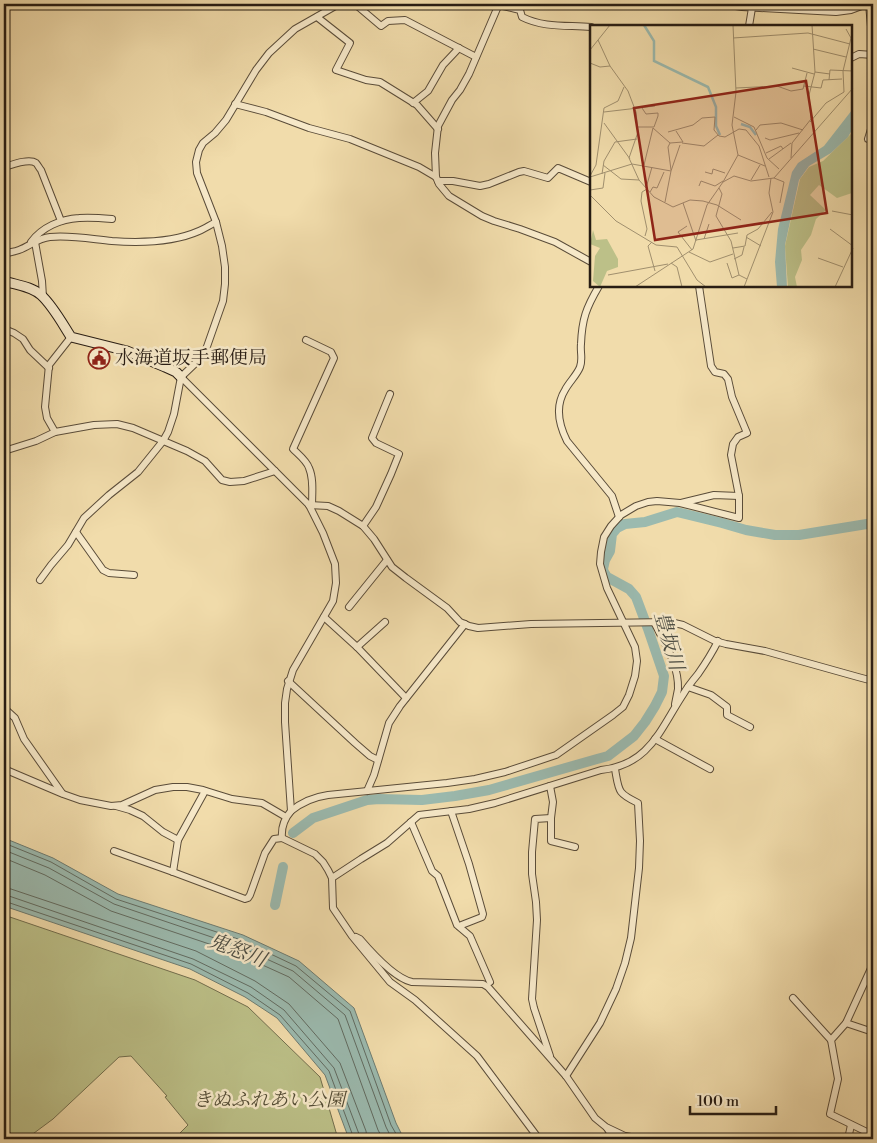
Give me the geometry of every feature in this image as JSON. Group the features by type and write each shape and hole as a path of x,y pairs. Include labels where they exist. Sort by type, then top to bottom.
{"street":[{"path":"40,580 68,545 84,518 138,472 163,441 174,414 181,377 204,355 223,301 225,267 216,222 197,173 196,162 199,150 226,120 256,70 269,53 295,29 339,4"},
{"path":"355,4 381,26 388,21 405,20 476,57"},
{"path":"437,179 435,153 438,126 452,100 460,90 499,4 520,10 522,17 531,22 556,26 590,27"},
{"path":"724,4 752,8 836,12 851,10 868,4 873,49"},
{"path":"749,25 752,8"},
{"path":"317,17 350,43 336,70 366,80 380,82 417,105 438,129"},
{"path":"413,103 428,91 443,65 459,48"},
{"path":"852,58 859,54 873,56"},
{"path":"235,104 350,139 419,167 437,179 449,196 482,216 494,222 520,228 555,242 590,261"},
{"path":"868,139 873,123"},
{"path":"4,167 20,162 32,161 36,163 41,170 61,221"},
{"path":"437,179 480,186 518,172 548,178 558,168 590,182"},
{"path":"43,298 42,281 32,243 36,235 61,221 80,218 112,219"},
{"path":"4,254 50,237 73,236 141,242 162,241 198,232 216,222"},
{"path":"4,281 28,288 40,294 71,336 128,351 176,372 310,506 324,533 335,564 336,583 333,601 288,681 285,722 291,810"},
{"path":"598,288 590,300 583,318 580,369 564,390 558,418 567,441 612,496 619,517"},
{"path":"284,839 281,830 291,810 316,797 448,784 505,772 556,755 623,706 635,676 637,661 635,647 625,622 606,588 600,564 604,537 621,515 636,506 648,502 680,503 740,518 739,496 731,455 733,444 738,437 748,433 732,397 728,379 724,374 715,372 711,366 699,288"},
{"path":"4,329 23,339 30,350 49,368"},
{"path":"56,432 47,418 45,408 49,365 71,336"},
{"path":"306,340 332,352 334,358 293,449 310,468 310,506"},
{"path":"363,526 376,507 392,474 399,454 372,438 390,394"},
{"path":"4,451 36,441 56,432 94,425 117,424 133,428 187,450 205,461 222,480 230,482 244,481 275,471"},
{"path":"680,503 714,495 739,496"},
{"path":"310,506 328,506 363,526 392,567 447,608 460,622 465,624 478,628 531,624 670,622 683,625 718,642 765,651 873,681"},
{"path":"76,532 103,570 109,573 134,575"},
{"path":"349,606 387,560"},
{"path":"324,617 358,647 406,698"},
{"path":"358,647 385,622"},
{"path":"653,622 674,663 677,674 678,689 674,708"},
{"path":"367,791 374,775 389,724 406,698 465,624"},
{"path":"332,878 388,843 419,814 469,809 495,803 601,770 615,769 633,761 655,739 718,642"},
{"path":"288,681 370,756 378,760"},
{"path":"688,687 711,695 726,707 727,715 750,727"},
{"path":"4,708 15,718 24,739 63,794"},
{"path":"655,739 710,769"},
{"path":"4,769 80,800 111,806 122,804 155,790 187,787 232,799 262,803 286,817"},
{"path":"566,1076 600,1022 625,963 631,938 640,841 638,803 621,793 615,769"},
{"path":"550,786 553,802 551,840 575,847"},
{"path":"172,872 178,840 205,791"},
{"path":"115,805 143,816 163,832 178,840"},
{"path":"451,811 483,914 482,917 459,926"},
{"path":"551,818 535,819 532,852 532,874 537,920 532,999 551,1060"},
{"path":"411,822 432,871 438,876 457,924 470,936 490,982"},
{"path":"114,851 245,899 250,895 265,853 274,839 284,839 315,854 324,862 332,878 333,908 352,936 390,982 415,1000 477,1056 539,1139"},
{"path":"352,936 360,939 379,960 405,980 412,982 483,984 488,987 566,1076 595,1118 606,1127 625,1136 642,1139"},
{"path":"831,1040 846,1023 873,964"},
{"path":"793,998 831,1040 838,1079 830,1114 873,1135"},
{"path":"846,1023 873,1032"},
{"path":"848,1139 851,1125"},
{"path":"606,1127 614,1139"}],"green space":[{"name":"きぬふれあい公園","path":"4,915 195,980 248,1007 320,1077 338,1139 174,1139 188,1125 165,1097 167,1096 131,1056 119,1057 53,1119 26,1139 15,1139 4,1124"}],"water":[{"name":"鬼怒川","path":"4,838 53,858 118,894 243,935 299,961 354,1008 396,1123 404,1139 349,1139 325,1075 277,1018 245,997 190,969 4,906"}],"waterway":[{"name":"豊坂川","path":"293,833 313,818 367,800 422,800 489,790 608,756 634,736 655,706 662,692 664,676 636,597 629,589 607,577 603,569 610,551 612,534 617,528 625,524 645,522 677,512 746,530 775,535 799,535 873,523"},
{"name":"豊坂川","path":"275,905 283,867"}],"place":[{"name":"水海道坂手郵便局","path":"99,358"}]}
